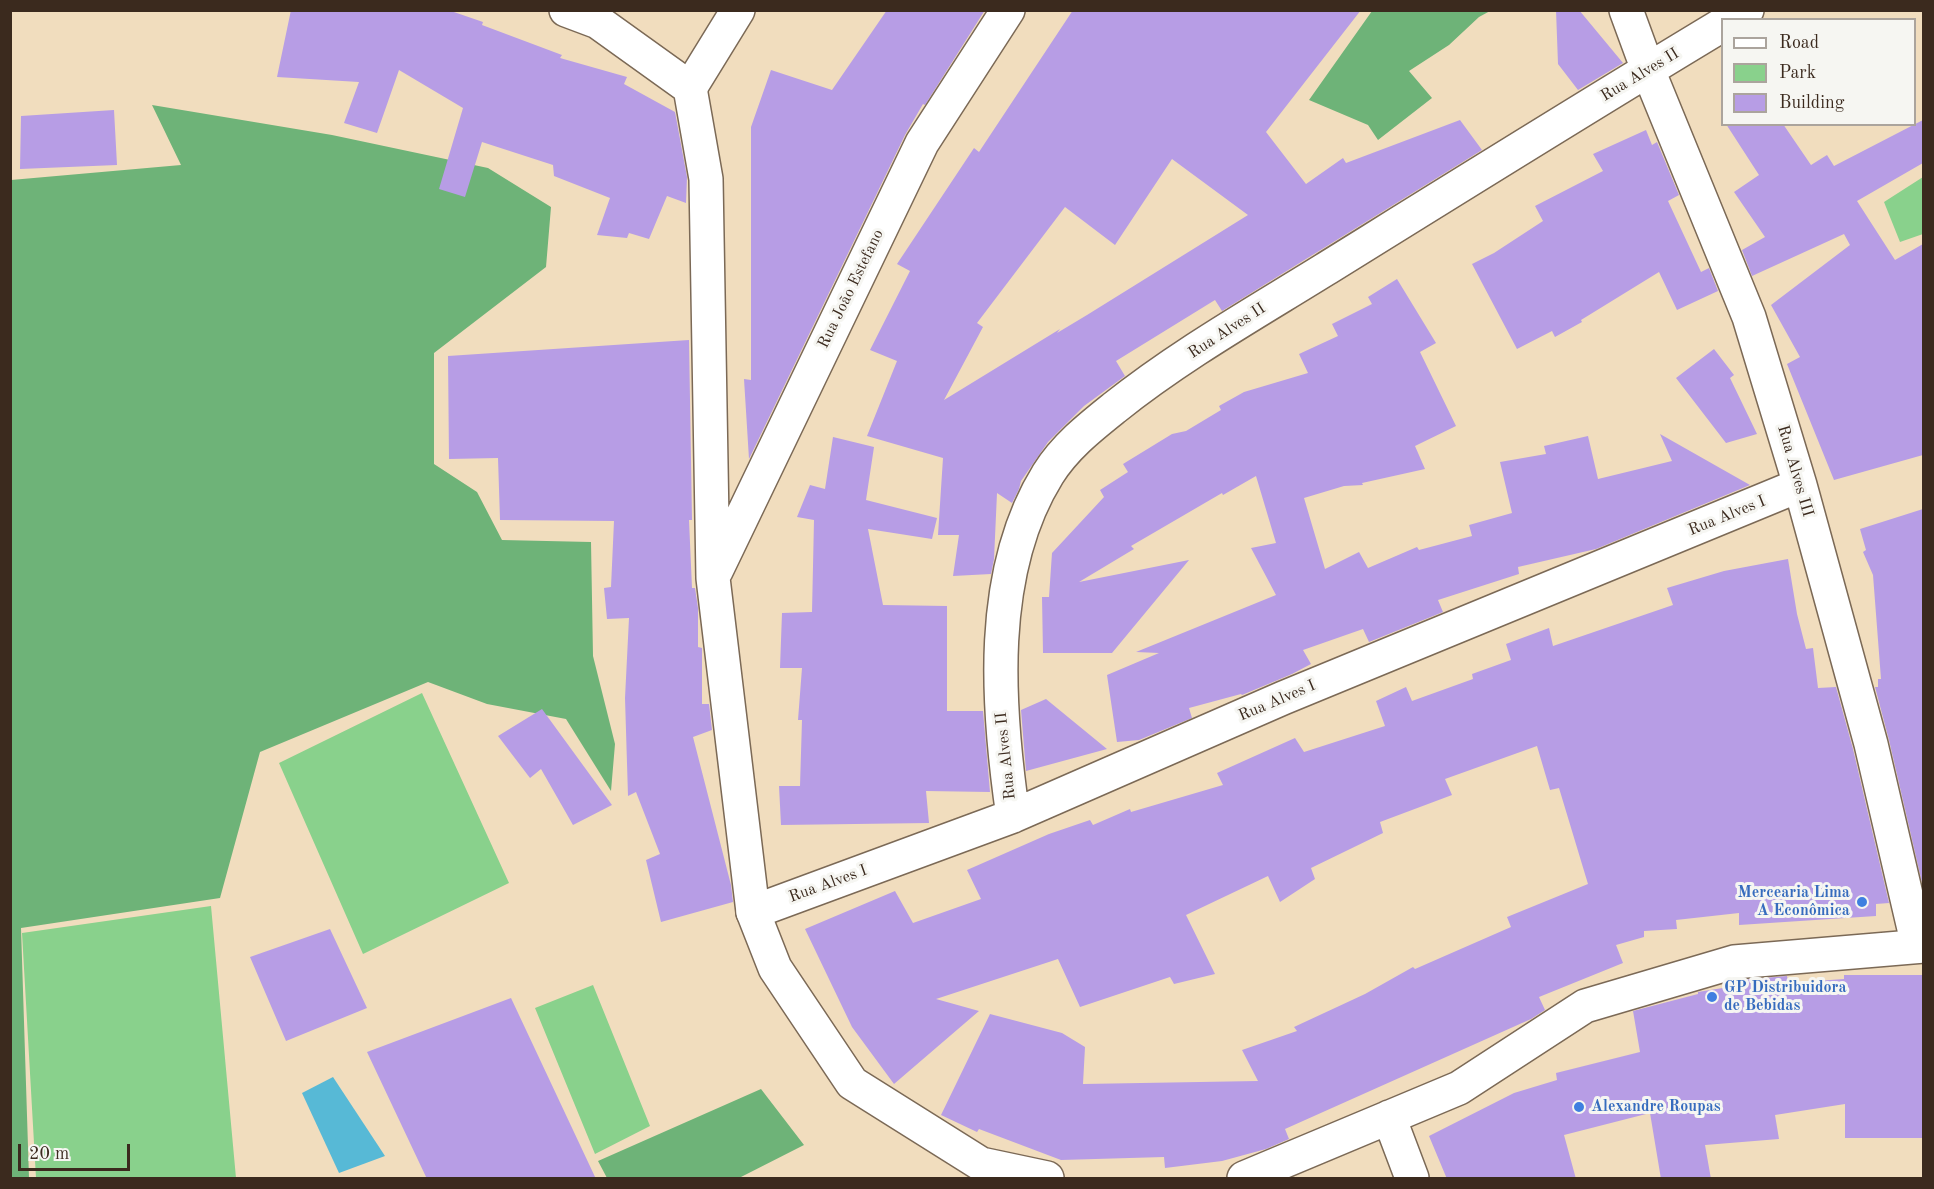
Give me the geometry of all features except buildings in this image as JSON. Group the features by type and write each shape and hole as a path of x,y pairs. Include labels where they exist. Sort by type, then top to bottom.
{"street":[{"path":"566,10 598,22 690,88"},
{"path":"738,10 690,88 706,179 713,578 753,912 775,968 852,1083 981,1164 1047,1179"},
{"name":"Rua João Estefano","path":"713,578 922,143 1008,10"},
{"name":"Rua Alves III","path":"1626,10 1648,70 1749,316 1800,486 1871,744 1921,946"},
{"name":"Rua Alves II","path":"1012,816 1001,709 1001,657 1006,601 1013,559 1029,508 1049,472 1077,438 1139,388 1236,324 1721,26"},
{"name":"Rua Alves I","path":"753,912 1012,816 1282,698 1800,486"},
{"path":"1244,1179 1459,1088 1584,1006 1734,962 1921,946"},
{"path":"1389,1117 1412,1179"}],"green space":[{"path":"1372,11 1490,11 1479,17 1449,45 1409,71 1432,98 1378,140 1368,125 1309,100"},
{"path":"152,105 332,135 488,168 551,207 546,267 434,353 434,464 477,492 502,540 591,542 593,656 615,744 611,791 566,719 487,704 428,682 260,752 220,898 21,928 29,1178 11,1178 11,180 181,165"},
{"path":"1923,177 1923,234 1900,242 1884,202"},
{"path":"422,693 509,883 363,954 279,763"},
{"path":"211,906 236,1178 36,1178 22,933"},
{"path":"593,985 650,1126 595,1154 535,1008"},
{"path":"761,1089 804,1145 739,1178 607,1178 598,1161"}],"water":[{"path":"333,1077 385,1156 339,1173 302,1093"}],"place":[{"name":"Mercearia Lima A Econômica","path":"1862,902"},
{"name":"GP Distribuidora de Bebidas","path":"1712,997"},
{"name":"Alexandre Roupas","path":"1579,1107"}]}
